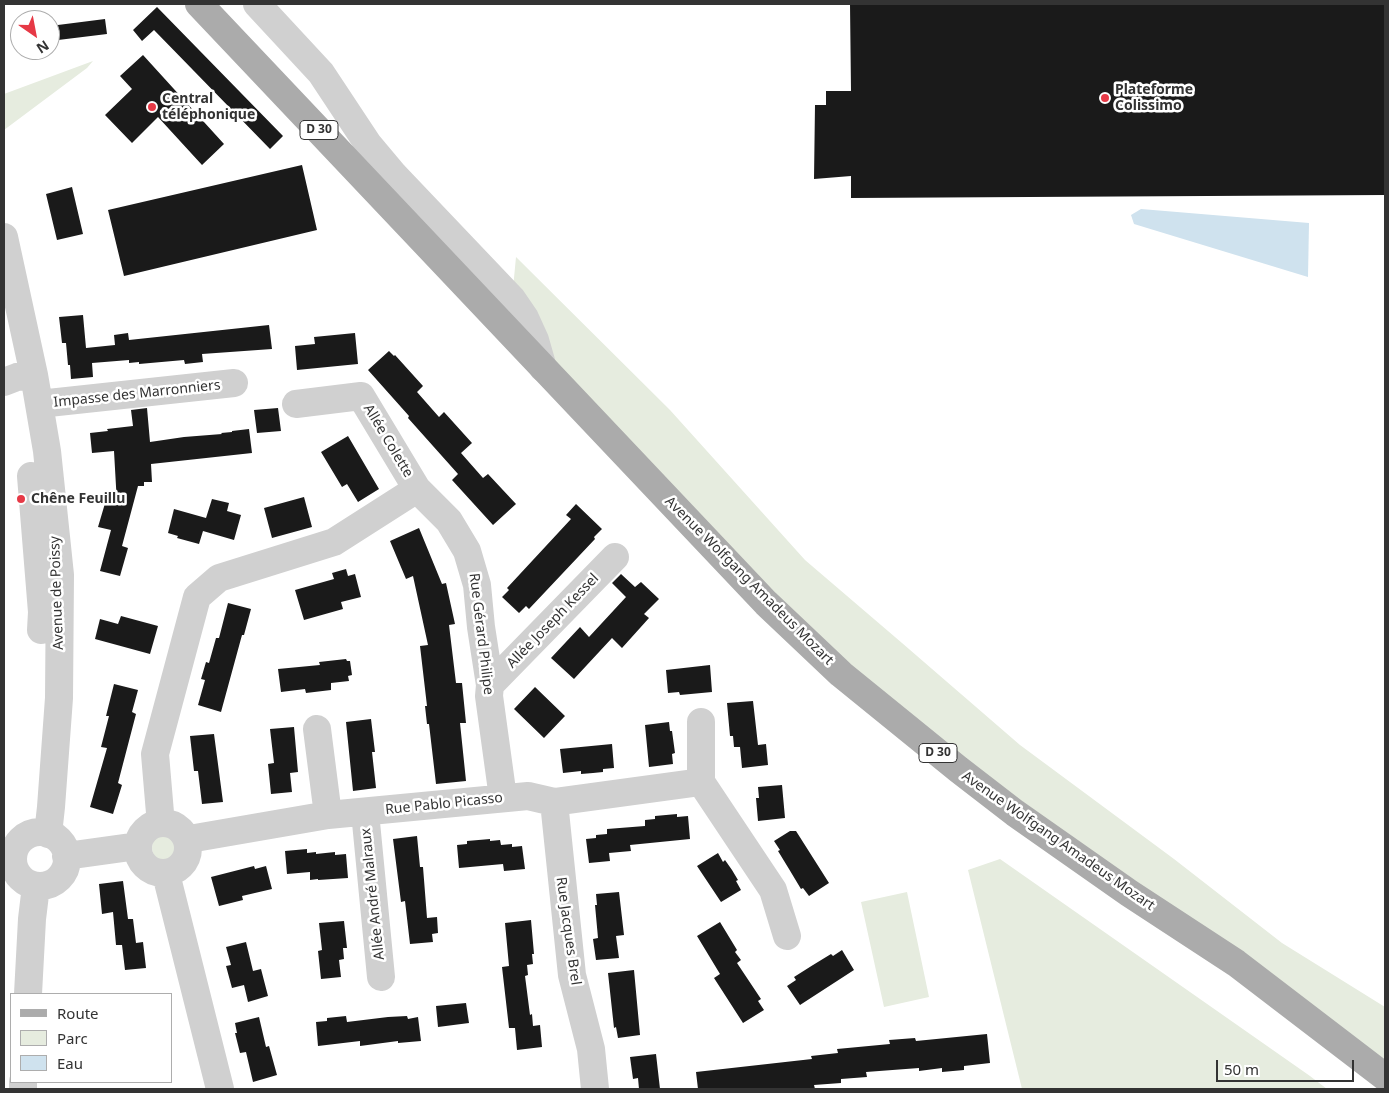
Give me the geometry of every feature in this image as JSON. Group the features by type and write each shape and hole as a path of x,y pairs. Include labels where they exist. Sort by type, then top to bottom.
{"main road":[{"name":"Avenue Wolfgang Amadeus Mozart","path":"199,4 766,603 841,674 1015,813 1129,893 1236,963 1385,1077"}],"street":[{"path":"257,4 321,73 368,144 389,169 512,299 525,318 535,340 543,368"},
{"name":"Avenue de Poissy","path":"4,237 18,378 30,472 42,612 42,833"},
{"name":"Avenue de Poissy","path":"4,319 18,378 39,404 47,451 60,575 59,698 51,807 42,833"},
{"name":"Impasse des Marronniers","path":"39,404 234,383"},
{"name":"Allée Colette","path":"296,404 361,396 417,489"},
{"path":"159,824 156,754 197,597 219,578 334,542 417,489"},
{"name":"Rue Gérard Philipe","path":"417,489 449,520 468,551 478,586 481,627 490,685 489,696 504,798"},
{"name":"Allée Joseph Kessel","path":"490,685 615,557"},
{"path":"701,722 701,782 773,890 787,936"},
{"path":"317,729 328,815"},
{"name":"Rue Pablo Picasso","path":"186,838 328,815 528,796 554,802 701,782"},
{"name":"Rue Jacques Brel","path":"554,802 572,975 591,1049 595,1089"},
{"name":"Allée André Malraux","path":"365,812 381,977"},
{"path":"159,824 175,826 182,831 186,838 187,856 174,869 157,873 142,863 138,846 147,828 159,824"},
{"path":"18,876 47,885 55,881 62,874 66,865 64,848 60,842 42,833 27,836 14,850 13,860 18,876 32,919 28,993"},
{"path":"66,856 138,846"},
{"path":"174,869 179,921 220,1089"}],"green space":[{"path":"93,61 87,68 4,130 4,94"},
{"path":"516,257 670,410 805,560 1020,745 1174,859 1282,943 1385,1007 1385,1077 841,674 543,368 512,299"},
{"path":"166,834 176,838 180,848 176,858 166,862 156,858 152,848 156,838"},
{"path":"1000,859 1327,1089 1022,1089 968,870"},
{"path":"907,892 929,997 884,1007 861,902"}],"water":[{"path":"1141,209 1309,223 1308,277 1134,224 1131,215"}],"building":[{"name":"Plateforme Colissimo","path":"850,4 1385,4 1385,195 851,198 851,176 814,179 815,105 826,105 826,91 851,91"},
{"path":"157,7 283,136 270,149 154,30 142,41 133,30"},
{"path":"105,19 107,34 60,40 60,25"},
{"name":"Central téléphonique","path":"143,55 224,144 202,165 158,117 132,143 105,115 132,89 120,76"},
{"path":"302,165 317,230 124,276 108,210"},
{"path":"72,187 83,234 57,240 46,194"},
{"path":"83,315 86,348 115,345 114,335 128,333 129,340 269,325 272,349 202,354 203,362 185,364 184,360 139,364 139,362 129,363 129,360 92,363 93,377 71,379 66,343 62,343 59,317"},
{"path":"355,333 358,364 297,370 295,346 315,344 314,337"},
{"path":"389,351 395,355 423,386 417,392 439,417 444,412 472,443 461,453 483,478 488,474 516,504 493,525 452,480 458,474 368,370"},
{"path":"147,408 150,442 249,429 252,453 151,464 152,482 144,482 144,486 138,486 122,546 128,548 120,576 100,571 111,530 98,527 106,500 117,504 114,451 92,453 90,433 133,426 131,410"},
{"path":"278,408 281,431 257,433 254,410"},
{"path":"348,436 379,489 358,502 347,484 342,487 321,452"},
{"path":"304,497 312,527 272,538 264,508"},
{"path":"212,499 229,503 227,511 241,515 234,540 203,531 199,544 177,538 178,536 168,533 174,509 206,518"},
{"path":"576,504 602,529 594,537 595,539 529,609 526,606 519,613 502,597 509,590 507,588 571,519 566,515"},
{"path":"419,528 442,584 446,583 455,624 449,625 456,683 462,683 466,723 460,723 466,781 436,784 429,724 427,724 425,706 427,706 420,646 428,645 413,576 406,579 390,541"},
{"path":"346,569 348,576 355,574 361,597 341,602 343,609 304,620 295,590 334,579 332,573"},
{"path":"621,574 635,587 641,582 659,599 644,614 649,618 622,648 612,638 574,679 551,658 580,627 589,637 626,597 612,583"},
{"path":"228,603 251,609 221,712 198,705 205,680 201,679 206,662 209,663 216,638 219,638"},
{"path":"121,616 158,626 150,654 95,639 100,619 118,624"},
{"path":"346,659 350,661 352,675 348,676 349,681 331,683 331,690 306,693 305,689 281,692 278,669 320,665 319,662"},
{"path":"710,665 712,692 680,695 679,692 668,693 666,670"},
{"path":"114,684 138,690 132,712 136,714 118,783 122,785 113,814 90,807 107,748 101,747 109,716 106,716"},
{"path":"535,687 565,716 544,738 514,709"},
{"path":"753,701 758,745 766,744 768,765 742,768 740,747 734,747 733,736 730,736 727,703"},
{"path":"371,719 375,752 372,752 376,788 353,791 346,722"},
{"path":"669,722 675,753 672,754 673,764 649,767 645,725"},
{"path":"294,727 298,772 290,773 292,792 271,794 268,764 274,763 270,729"},
{"path":"214,734 223,802 202,804 198,771 194,771 190,736"},
{"path":"612,744 614,768 603,769 603,772 593,773 581,774 581,771 563,773 560,749"},
{"path":"782,785 785,818 758,821 756,798 759,798 758,787"},
{"path":"677,814 677,817 688,816 690,839 630,845 631,851 609,853 610,861 589,863 586,839 596,838 596,835 607,834 607,829 645,826 645,820 655,819 655,816"},
{"path":"790,831 796,831 829,883 809,896 803,888 801,889 774,841"},
{"path":"417,836 420,867 423,867 427,918 437,917 438,933 432,934 433,942 410,944 405,901 401,902 393,839"},
{"path":"490,839 490,841 500,840 501,845 512,844 512,847 522,846 525,869 504,871 503,864 459,868 457,845 467,844 467,841"},
{"path":"307,849 307,853 335,852 335,855 346,854 348,878 310,880 310,872 287,874 285,851"},
{"path":"718,853 723,862 725,860 732,870 741,890 721,902 697,866"},
{"path":"254,866 255,869 266,866 272,889 242,896 243,900 219,906 211,877"},
{"path":"123,881 128,919 133,919 136,943 143,942 146,968 125,970 122,945 116,945 113,912 102,914 99,884"},
{"path":"619,892 624,935 616,936 619,958 596,960 593,939 598,938 596,894"},
{"path":"531,920 533,964 527,965 528,975 525,976 530,1015 532,1014 533,1026 540,1025 542,1047 517,1050 515,1028 509,1028 502,967 509,966 505,923"},
{"path":"344,921 347,948 343,948 344,959 339,960 341,977 321,979 318,951 322,950 319,923"},
{"path":"720,922 737,950 735,952 741,960 737,963 761,999 758,1001 764,1010 743,1023 714,978 720,974 697,936"},
{"path":"246,942 253,971 261,969 268,996 248,1002 244,985 232,988 226,966 231,965 226,947"},
{"path":"842,950 854,970 800,1005 787,986 796,980 794,977 831,954 833,956"},
{"path":"634,970 640,1035 618,1038 616,1027 614,1028 608,973"},
{"path":"466,1003 469,1023 438,1027 436,1006"},
{"path":"346,1016 347,1022 388,1017 407,1016 408,1019 418,1017 421,1041 398,1043 398,1041 360,1046 360,1041 318,1046 316,1022 327,1021 327,1018"},
{"path":"259,1017 266,1047 269,1046 277,1075 253,1082 246,1052 240,1053 235,1033 237,1033 235,1023"},
{"path":"987,1034 990,1063 964,1066 964,1070 942,1072 942,1068 919,1071 919,1068 866,1072 867,1077 841,1079 841,1083 814,1085 815,1089 698,1089 696,1072 812,1059 811,1056 838,1053 837,1049 890,1044 889,1040 915,1038 916,1041"},
{"path":"656,1054 660,1089 639,1089 638,1078 633,1079 630,1057"}],"place":[{"name":"Plateforme Colissimo","path":"1105,98"},
{"name":"Central téléphonique","path":"152,107"},
{"name":"Chêne Feuillu","path":"21,499"}]}
